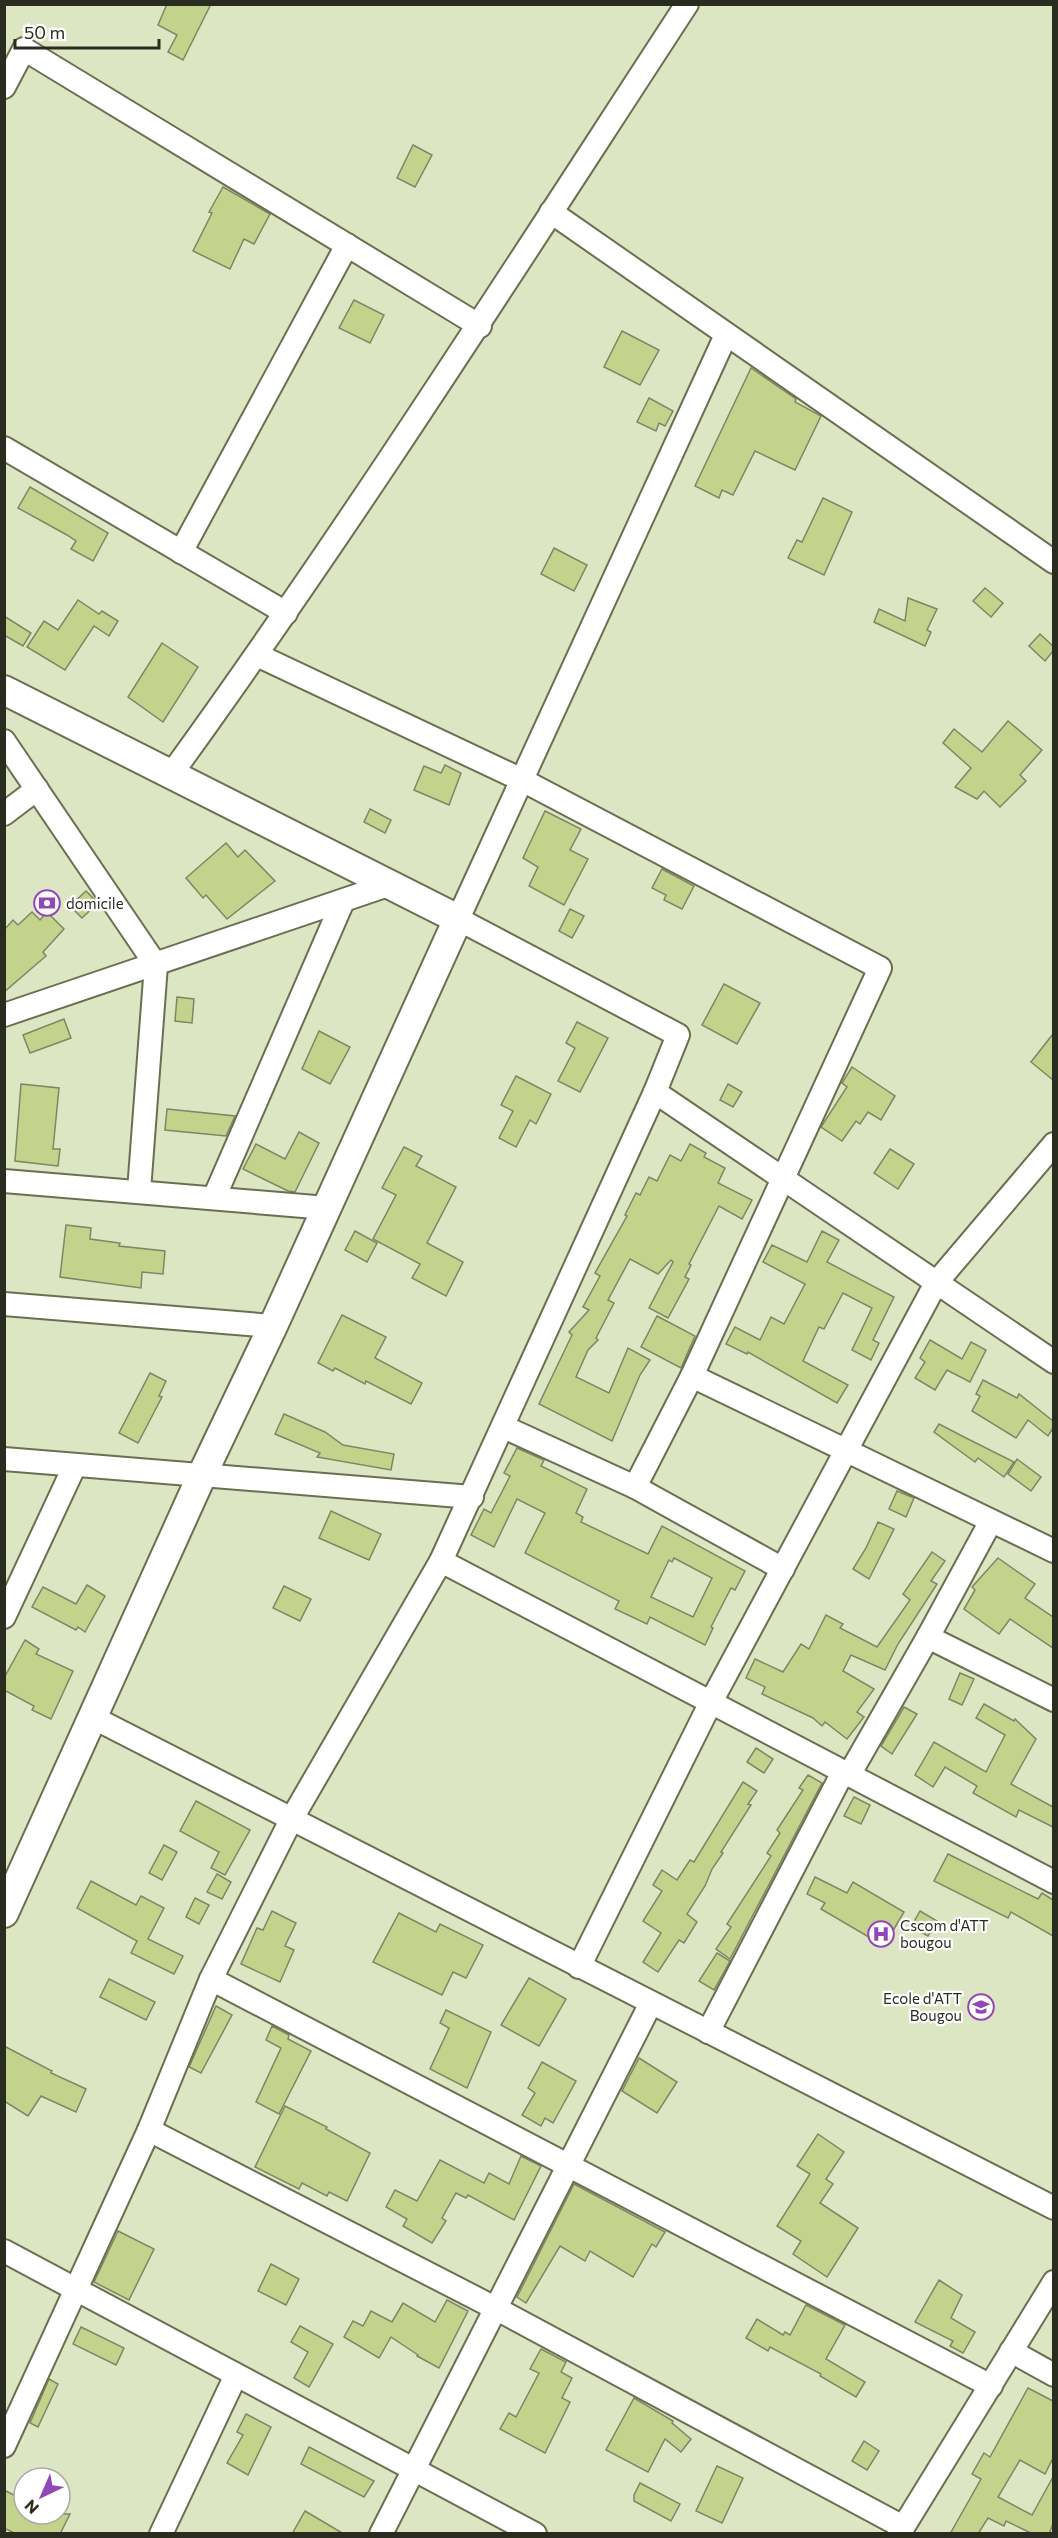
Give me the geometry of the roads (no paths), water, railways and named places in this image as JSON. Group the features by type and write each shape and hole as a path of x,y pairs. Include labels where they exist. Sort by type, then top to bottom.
{"street":[{"path":"172,773 286,613 480,326 551,212 687,4"},
{"path":"4,87 24,49 480,326"},
{"path":"551,212 1053,562"},
{"path":"181,552 347,245"},
{"path":"4,1913 202,1475 273,1326 726,335"},
{"path":"4,448 286,613"},
{"path":"257,655 522,780 880,968 692,1376 635,1487"},
{"path":"4,690 459,919 678,1035 655,1092 441,1561 291,1820 211,1979 149,2130 4,2446"},
{"path":"4,741 156,965 139,1191"},
{"path":"4,814 37,789"},
{"path":"4,1016 388,885"},
{"path":"214,1198 343,901"},
{"path":"655,1092 1053,1362"},
{"path":"579,1967 711,1702 936,1283 1053,1144"},
{"path":"4,1181 327,1208"},
{"path":"4,1304 273,1326"},
{"path":"692,1376 1053,1551"},
{"path":"504,1427 635,1487 783,1569"},
{"path":"4,1459 472,1497"},
{"path":"4,1617 75,1465"},
{"path":"708,2032 846,1773 928,1637 991,1521"},
{"path":"441,1561 1053,1882"},
{"path":"928,1637 1053,1700"},
{"path":"94,1718 1053,2208"},
{"path":"211,1979 991,2386"},
{"path":"381,2534 651,2003"},
{"path":"149,2130 497,2309 901,2530 1053,2282"},
{"path":"4,2251 535,2534"},
{"path":"1011,2351 1053,2375"},
{"path":"161,2534 236,2375"}],"place":[{"name":"domicile","path":"47,903"},
{"name":"Cscom d'ATT bougou","path":"881,1934"},
{"name":"Ecole d'ATT Bougou","path":"981,2007"}]}
